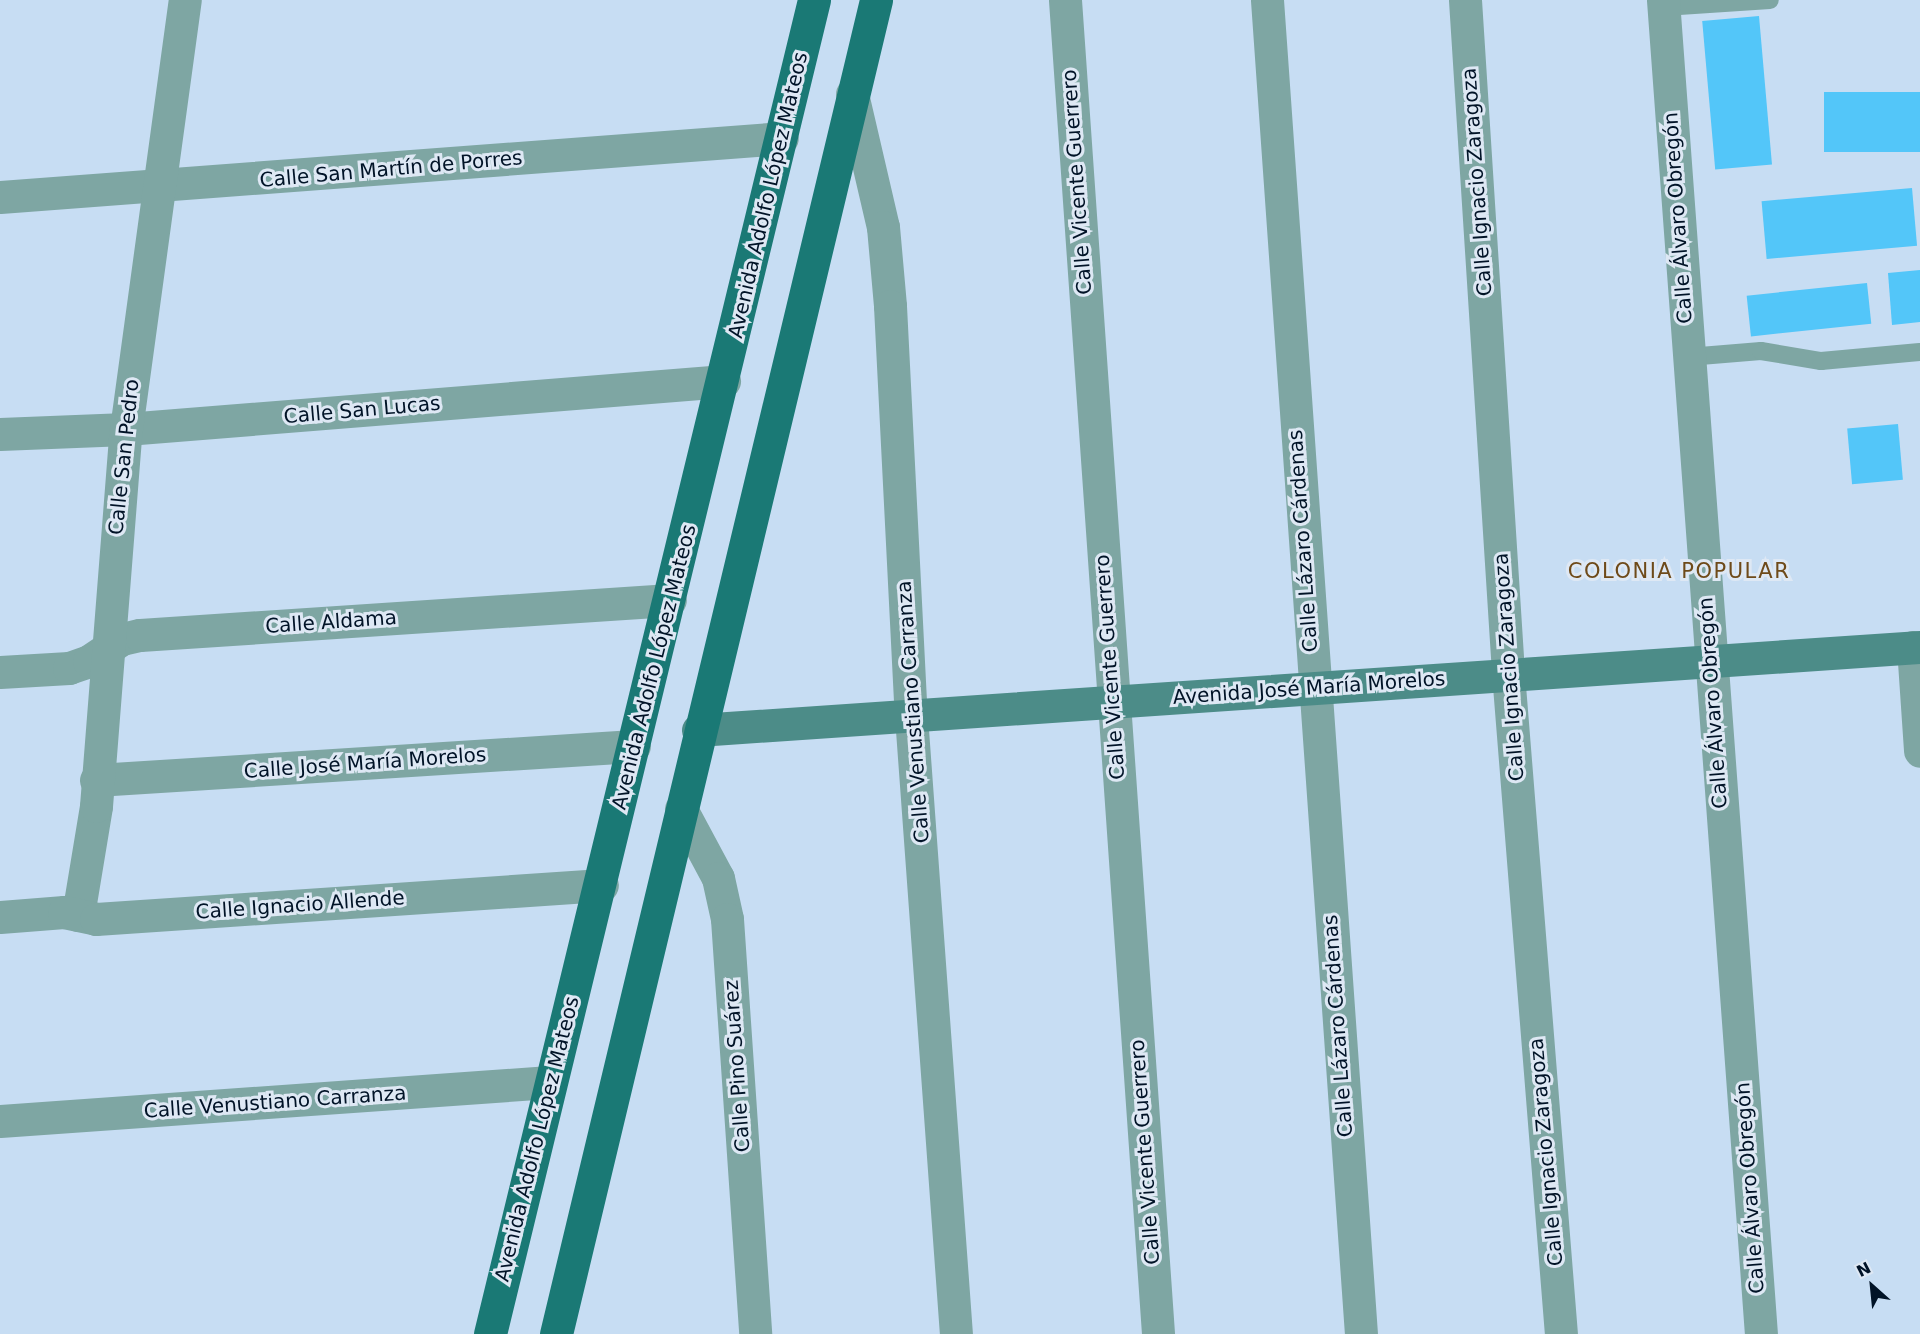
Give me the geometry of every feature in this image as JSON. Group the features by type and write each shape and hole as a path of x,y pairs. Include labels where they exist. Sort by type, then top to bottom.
{"main road":[{"name":"Avenida Adolfo López Mateos","path":"490,1334 550,1082 602,885 814,0"},
{"path":"556,1334 698,730 876,0"}],"street":[{"name":"Calle San Pedro","path":"78,915 90,853 105,651 126,429 185,0"},
{"name":"Calle Vicente Guerrero","path":"1065,0 1112,702 1158,1334"},
{"name":"Calle Lázaro Cárdenas","path":"1267,0 1313,688 1361,1334"},
{"name":"Calle Ignacio Zaragoza","path":"1465,0 1508,673 1561,1334"},
{"name":"Calle Álvaro Obregón","path":"1663,4 1761,1334"},
{"name":"Calle Venustiano Carranza","path":"852,94 883,227 889,294 911,716 956,1334"},
{"name":"Calle San Martín de Porres","path":"0,197 159,187 782,138"},
{"name":"Calle San Lucas","path":"0,434 126,429 724,381"},
{"name":"Calle Aldama","path":"0,672 69,668 105,651 122,639 140,635 670,600"},
{"name":"Avenida José María Morelos","path":"698,730 1710,659 1916,647"},
{"path":"1916,647 1920,751"},
{"name":"Calle José María Morelos","path":"96,780 634,746"},
{"name":"Calle Pino Suárez","path":"681,809 706,849 718,878 727,919 755,1334"},
{"name":"Calle Ignacio Allende","path":"0,917 78,915 96,919 602,885"},
{"name":"Calle Venustiano Carranza","path":"0,1121 550,1082"}],"lane":[{"path":"1663,4 1770,0"},
{"path":"1688,357 1761,351 1821,362 1920,352"}],"building":[{"path":"1759,16 1772,164 1715,169 1702,21"},
{"path":"1824,92 1920,92 1920,152 1824,152"},
{"path":"1912,188 1917,246 1767,259 1762,201"},
{"path":"1920,270 1920,322 1892,325 1888,273"},
{"path":"1867,283 1871,324 1751,336 1747,296"},
{"path":"1898,424 1903,480 1852,484 1847,428"}],"district":[{"name":"COLONIA POPULAR","path":"1679,571"}]}
